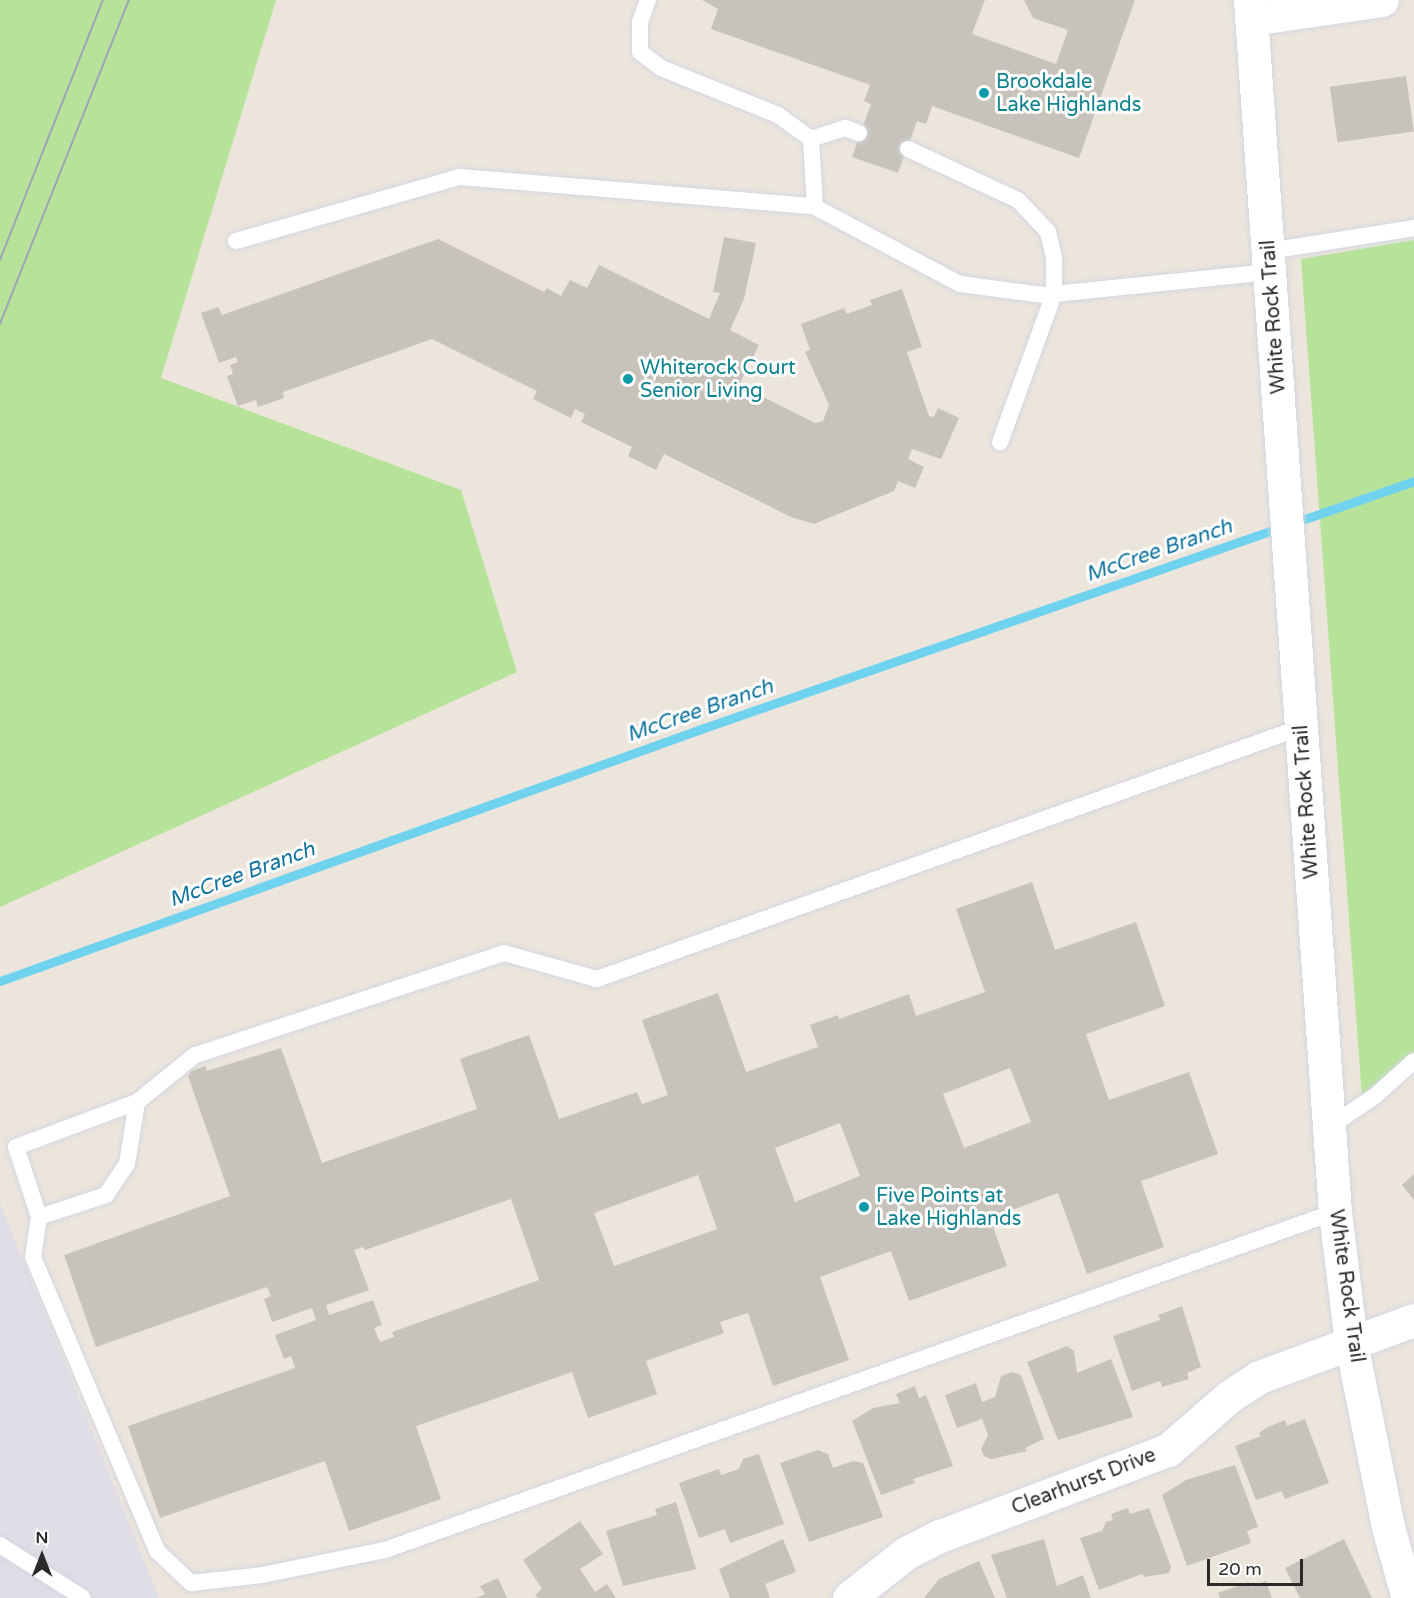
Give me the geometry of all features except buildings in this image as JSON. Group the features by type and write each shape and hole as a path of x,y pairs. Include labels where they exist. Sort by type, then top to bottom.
{"street":[{"path":"1250,9 1382,0"},
{"name":"White Rock Trail","path":"1250,9 1285,469 1335,1212 1351,1342 1388,1527 1408,1598"},
{"name":"Clearhurst Drive","path":"849,1598 876,1575 923,1545 1168,1450 1230,1396 1259,1377 1414,1320"}],"lane":[{"path":"648,0 640,22 640,52 661,68 778,115 811,139"},
{"path":"811,139 845,128 859,133"},
{"path":"811,139 815,206"},
{"path":"908,149 1018,200 1048,232 1054,259 1054,294 1000,441"},
{"path":"237,242 459,177 815,206 960,284 1054,294 1270,262 1414,228"},
{"path":"1302,727 597,979 504,953 195,1055 137,1102 16,1147 39,1216 33,1257 157,1551 191,1583 262,1575 384,1550 1335,1212"},
{"path":"1329,1127 1375,1096 1414,1061"},
{"path":"39,1216 106,1195 127,1164 137,1102"},
{"path":"0,1545 83,1598"}],"shaded area":[{"path":"0,1203 159,1598 0,1598"}],"green space":[{"path":"0,0 276,0 161,378 461,490 517,672 0,907"},
{"path":"1414,240 1414,1054 1362,1098 1301,259"}],"waterway":[{"name":"McCree Branch","path":"0,981 704,728 1414,481"}],"tram line":[{"path":"0,260 103,0"},
{"path":"0,324 129,0"}],"place":[{"name":"Brookdale Lake Highlands","path":"984,93"},
{"name":"Whiterock Court Senior Living","path":"628,379"},
{"name":"Five Points at Lake Highlands","path":"864,1207"}]}
